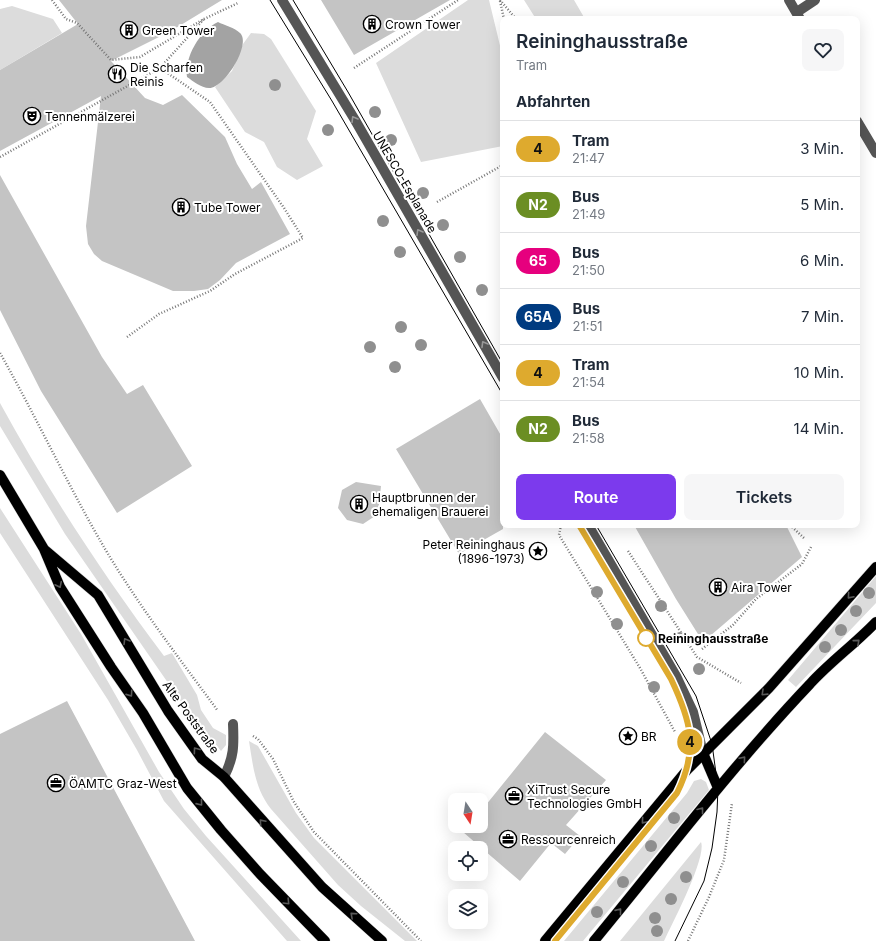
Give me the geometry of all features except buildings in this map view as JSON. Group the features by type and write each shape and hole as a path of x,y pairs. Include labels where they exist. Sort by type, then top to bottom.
{"main road":[{"name":"Alte Poststraße","path":"0,475 44,549 60,587 111,667 143,713 188,788 260,874 325,941"},
{"name":"Alte Poststraße","path":"44,549 98,595 168,711 202,759 224,777 322,887 382,941"},
{"path":"545,941 703,753 769,688 876,567"},
{"path":"594,941 718,788 811,682 860,639 876,622"},
{"path":"703,753 718,788"}],"street":[{"name":"UNESCO-Esplanade","path":"282,0 355,120 500,373"},
{"path":"790,0 798,16 815,0"},
{"path":"860,126 876,153"},
{"path":"590,528 676,676 693,712 703,753"},
{"path":"224,777 232,762 234,749 233,724"}],"path":[{"path":"52,0 66,18 77,23 111,60 140,57 204,19 238,3"},
{"path":"354,68 458,0"},
{"path":"500,0 503,16"},
{"path":"500,0 513,16"},
{"path":"0,157 160,68 204,19"},
{"path":"127,337 159,314 210,291 235,274 303,238 284,208 210,102 160,68"},
{"path":"436,202 500,167"},
{"path":"0,353 46,444 97,536 138,603 221,715 258,739 273,759 294,802 314,832 421,941"},
{"path":"560,528 559,535 640,668 675,732"},
{"path":"793,528 805,539"},
{"path":"702,649 733,624 756,599 802,564 811,547"},
{"path":"627,550 697,657 741,683"},
{"path":"688,941 709,897 724,860 732,802"}],"shaded area":[{"path":"468,0 489,0 500,46 500,147 421,162 376,63"},
{"path":"524,0 574,0 583,16 534,16"},
{"path":"12,6 53,19 62,33 0,70 0,9"},
{"path":"218,22 240,33 243,39 242,46 235,65 229,74 215,86 206,88 187,77 188,62 199,38 205,31"},
{"path":"251,33 264,34 271,39 316,111 307,139 323,166 297,180 277,167 264,142 245,132 215,87 232,71 243,44"},
{"path":"0,403 57,501 98,564 164,656 172,653 197,695 201,710 213,728 226,735 226,745 221,751 184,706 65,534 0,426"},
{"path":"0,508 81,634 159,772 184,809 206,836 301,941 287,941 164,801 108,700 0,533"},
{"path":"876,576 876,603 796,687 788,680"},
{"path":"249,741 258,746 296,813 314,838 417,941 405,941 361,906 338,885 271,809 258,785"},
{"path":"701,779 706,782 709,790 583,941 564,941 687,793 694,781"},
{"path":"701,842 699,861 694,875 664,941 620,941"}],"tram line":[{"path":"270,0 332,101 500,390"},
{"path":"293,0 348,92 500,359"},
{"path":"555,941 677,793 684,777 690,749 690,735 687,722 678,694 671,679 581,528"},
{"name":"4","path":"555,941 677,793 686,775 691,754 690,734 687,718 671,679 581,528"},
{"path":"598,528 696,696 712,744 718,788 717,812 712,848 704,881 675,941"}],"place":[{"name":"Crown Tower","path":"372,24"},
{"name":"Green Tower","path":"129,30"},
{"name":"Die Scharfen Reinis","path":"117,74"},
{"name":"Tennenmälzerei","path":"32,116"},
{"name":"Tube Tower","path":"181,207"},
{"name":"Hauptbrunnen der ehemaligen Brauerei","path":"359,504"},
{"name":"Peter Reininghaus (1896-1973)","path":"538,551"},
{"name":"Aira Tower","path":"718,587"},
{"name":"Reininghausstraße","path":"646,638"},
{"name":"BR","path":"628,736"},
{"name":"ÖAMTC Graz-West","path":"56,783"},
{"name":"XiTrust Secure Technologies GmbH","path":"514,796"},
{"name":"Ressourcenreich","path":"508,839"}]}
